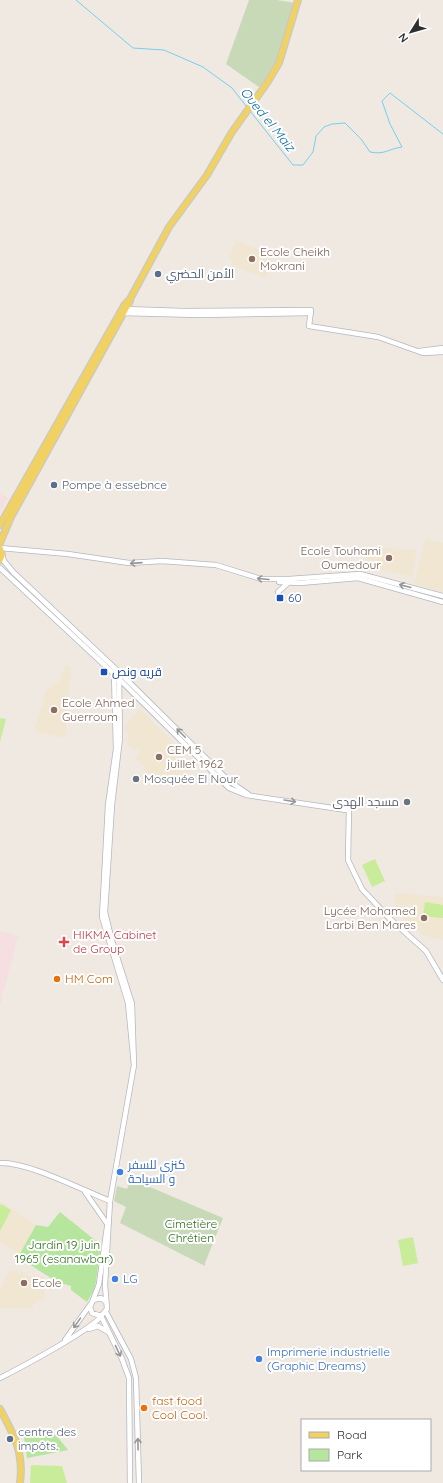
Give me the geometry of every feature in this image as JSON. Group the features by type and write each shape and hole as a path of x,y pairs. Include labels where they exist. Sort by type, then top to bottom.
{"main road":[{"path":"0,525 130,299 169,227 207,175 232,132 267,83 279,63 298,0"},
{"path":"0,543 11,517 123,311"},
{"path":"0,548 1,558"},
{"path":"0,1409 19,1448 21,1462 20,1483"}],"street":[{"path":"123,311 199,315 311,311 309,326 373,336 423,353 443,352"},
{"path":"419,351 443,348"},
{"path":"0,548 68,554 128,563 162,561 216,565 261,579 289,579 360,574 443,596"},
{"path":"1,558 13,572 121,674 229,781 252,795"},
{"path":"0,568 9,574 114,674 224,784 235,791 252,795 351,808 348,860 362,889 389,918 426,951 443,980"},
{"path":"0,572 9,574"},
{"path":"279,582 288,583 358,578 443,602"},
{"path":"278,592 288,583"},
{"path":"114,674 121,674"},
{"path":"114,674 116,749 108,811 102,917 128,1003 134,1065"},
{"path":"0,1378 78,1333 106,1312 108,1306 106,1302 105,1285 110,1201 134,1065 132,1004 112,941 105,912 112,805 120,738 119,679 121,674"},
{"path":"0,1163 8,1163 34,1170 110,1201"},
{"path":"86,1192 108,1225"},
{"path":"64,1341 93,1300 99,1284 105,1235 108,1225"},
{"path":"93,1300 101,1298 106,1302"},
{"path":"90,1305 92,1313 101,1316 111,1335 129,1378 130,1483"},
{"path":"106,1312 131,1359 136,1378 139,1483"},
{"path":"78,1333 98,1326 111,1335"}],"shaded area":[{"name":"Ecole Cheikh Mokrani","path":"236,241 274,255 266,278 231,265 233,260 229,258"},
{"path":"0,493 8,498 0,514"},
{"path":"426,539 443,543 443,592 414,584"},
{"name":"Ecole Touhami Oumedour","path":"371,547 416,550 413,577 363,566 365,550 371,550"},
{"name":"Ecole Ahmed Guerroum","path":"65,666 71,667 65,738 34,731 47,689 60,681"},
{"name":"CEM 5 juillet 1962","path":"140,709 172,741 171,747 184,760 184,766 192,769 179,783 156,781 143,769 145,767 136,759 140,754 138,752 140,750 137,748 134,751 127,744 129,733 127,733 125,725"},
{"name":"Lycée Mohamed Larbi Ben Mares","path":"395,893 443,897 443,940 423,935 412,926 396,910"},
{"path":"0,931 18,936 0,1005"},
{"path":"0,1201 36,1225 19,1254 0,1242"},
{"name":"Ecole","path":"9,1271 28,1272 28,1276 44,1276 45,1300 37,1300 37,1304 33,1304 33,1308 0,1308 0,1290"}],"green space":[{"path":"249,0 277,0 295,3 278,61 272,72 259,87 226,64"},
{"path":"0,718 6,719 0,742"},
{"path":"375,859 385,881 372,887 362,865"},
{"path":"425,902 443,905 443,918 423,916"},
{"name":"Cimetière Chrétien","path":"131,1179 223,1218 205,1266 120,1223 126,1207 114,1201 117,1186 127,1189"},
{"path":"1,1204 11,1210 0,1231 0,1206"},
{"name":"Jardin 19 juin 1965 (esanawbar)","path":"60,1212 101,1245 95,1288 87,1302 71,1290 71,1286 57,1282 18,1257 36,1225 48,1227"},
{"path":"413,1237 418,1263 403,1266 398,1240"},
{"path":"40,1432 56,1435 68,1450 27,1458 24,1437"},
{"path":"31,1465 62,1466 67,1483 30,1483"}],"waterway":[{"name":"Oued el Maiz","path":"76,0 133,48 164,50 203,67 232,88 247,107"},
{"name":"Oued el Maiz","path":"250,111 293,165 303,165 313,152 316,136 324,127 332,124 345,123 361,139 370,152 383,152 402,147 390,124 382,101 390,93 443,134"}],"place":[{"name":"Ecole Cheikh Mokrani","path":"252,259"},
{"name":"الأمن الحضري","path":"158,274"},
{"name":"Pompe à essebnce","path":"54,485"},
{"name":"Ecole Touhami Oumedour","path":"389,558"},
{"name":"60","path":"280,598"},
{"name":"قريه ونص","path":"104,672"},
{"name":"Ecole Ahmed Guerroum","path":"54,710"},
{"name":"CEM 5 juillet 1962","path":"159,757"},
{"name":"Mosquée El Nour","path":"136,779"},
{"name":"مسجد الهدى","path":"407,802"},
{"name":"Lycée Mohamed Larbi Ben Mares","path":"424,918"},
{"name":"HIKMA Cabinet de Group","path":"64,942"},
{"name":"HM Com","path":"57,979"},
{"name":"كنزي للسفر و السياحة","path":"120,1172"},
{"name":"LG","path":"115,1279"},
{"name":"Ecole","path":"24,1283"},
{"name":"Imprimerie industrielle (Graphic Dreams)","path":"259,1359"},
{"name":"fast food Cool Cool.","path":"144,1408"},
{"name":"centre des impôts.","path":"10,1439"}]}
